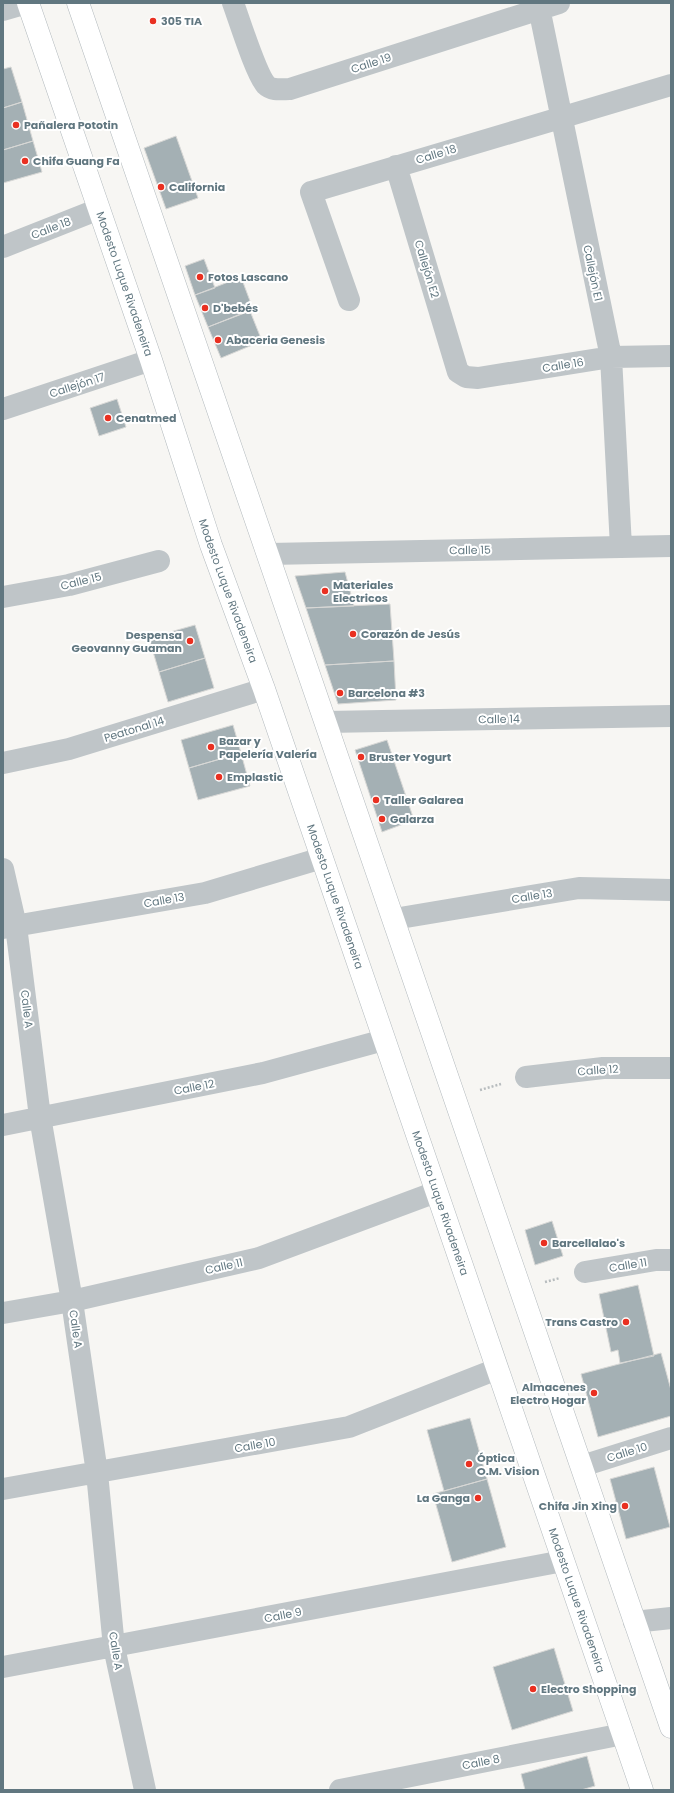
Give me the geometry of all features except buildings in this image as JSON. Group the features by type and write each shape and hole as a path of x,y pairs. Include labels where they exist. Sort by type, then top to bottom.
{"street":[{"path":"3,10 28,3"},
{"name":"Modesto Luque Rivadeneira","path":"28,3 151,360 212,545 264,689 642,1790"},
{"path":"78,3 269,554 671,1727"},
{"name":"Calle 19","path":"233,3 258,70 266,85 275,90 290,89 545,5"},
{"name":"Callejón E1","path":"545,5 561,117 611,357 621,547"},
{"name":"Calle 18","path":"348,300 311,192 671,85"},
{"name":"Callejón E2","path":"396,166 458,372"},
{"name":"Calle 18","path":"3,247 99,209"},
{"name":"Calle 16","path":"458,372 466,377 478,378 611,357 671,356"},
{"name":"Callejón 17","path":"3,409 151,360"},
{"name":"Calle 15","path":"269,554 671,546"},
{"name":"Calle 15","path":"3,597 69,585 159,561"},
{"name":"Peatonal 14","path":"3,763 69,749 264,689"},
{"name":"Calle 14","path":"326,722 671,716"},
{"name":"Calle 13","path":"9,927 205,893 322,858"},
{"name":"Calle A","path":"3,869 9,927 72,1301 97,1474 114,1647 145,1790"},
{"name":"Calle 13","path":"394,919 579,888 671,890"},
{"name":"Calle 12","path":"3,1125 263,1073 384,1040"},
{"name":"Calle 12","path":"526,1077 603,1068 671,1068"},
{"name":"Calle 11","path":"3,1313 72,1301 259,1258 436,1192"},
{"name":"Calle 11","path":"586,1272 656,1260 671,1260"},
{"name":"Calle 10","path":"3,1489 97,1474 350,1428 497,1369"},
{"name":"Calle 10","path":"582,1466 671,1438"},
{"name":"Calle 9","path":"3,1667 563,1561"},
{"path":"634,1622 671,1618"},
{"name":"Calle 8","path":"340,1790 623,1734"}],"place":[{"name":"305 TIA","path":"153,21"},
{"name":"Pañalera Pototin","path":"16,125"},
{"name":"Chifa Guang Fa","path":"25,161"},
{"name":"California","path":"161,187"},
{"name":"Fotos Lascano","path":"200,277"},
{"name":"D'bebés","path":"205,308"},
{"name":"Abaceria Genesis","path":"218,340"},
{"name":"Cenatmed","path":"108,418"},
{"name":"Materiales Electricos","path":"325,591"},
{"name":"Corazón de Jesús","path":"353,634"},
{"name":"Despensa Geovanny Guaman","path":"190,641"},
{"name":"Barcelona #3","path":"340,693"},
{"name":"Bazar y Papelería Valería","path":"211,747"},
{"name":"Bruster Yogurt","path":"361,757"},
{"name":"Emplastic","path":"219,777"},
{"name":"Taller Galarea","path":"376,800"},
{"name":"Galarza","path":"382,819"},
{"name":"Barcellalao's","path":"544,1243"},
{"name":"Trans Castro","path":"626,1322"},
{"name":"Almacenes Electro Hogar","path":"594,1393"},
{"name":"Óptica O.M. Vision","path":"469,1464"},
{"name":"La Ganga","path":"478,1498"},
{"name":"Chifa Jin Xing","path":"625,1506"},
{"name":"Electro Shopping","path":"533,1689"}]}
